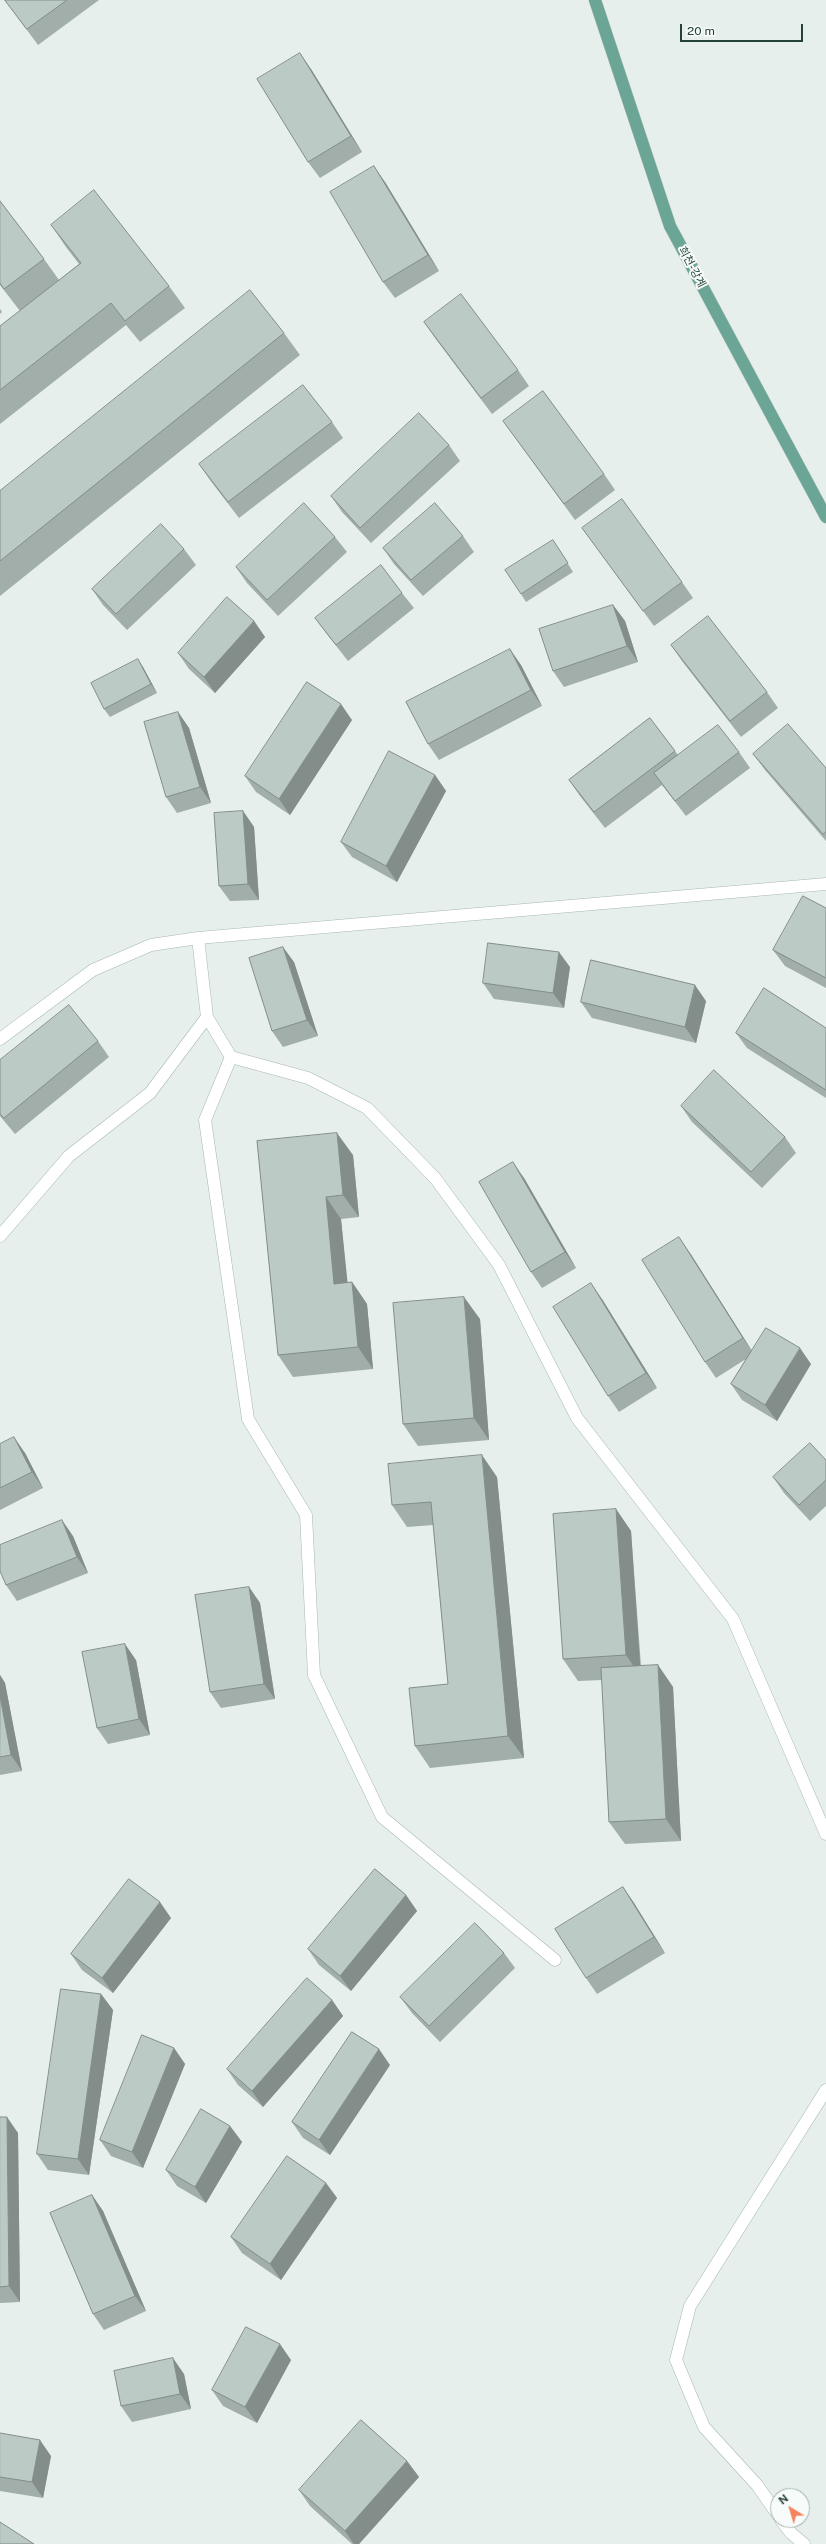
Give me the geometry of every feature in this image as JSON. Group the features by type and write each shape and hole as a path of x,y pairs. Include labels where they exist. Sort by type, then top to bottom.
{"main road":[{"name":"희천-강계","path":"595,0 670,226 826,517"}],"street":[{"path":"0,1039 93,970 151,945 198,938 826,884"},
{"path":"198,938 207,1017 231,1057 308,1078 367,1108 435,1178 500,1265 577,1418 733,1619 826,1834"},
{"path":"0,1236 69,1156 150,1094 207,1017"},
{"path":"231,1057 205,1120 248,1419 306,1515 314,1675 382,1817 555,1960"},
{"path":"770,2504 757,2485 704,2427 676,2360 690,2306 826,2090"},
{"path":"787,2528 804,2544"}],"building":[{"path":"5,0 67,0 27,29"},
{"path":"300,53 351,136 308,162 257,79"},
{"path":"374,166 428,255 383,282 330,192"},
{"path":"94,190 169,286 125,321 111,303 0,390 0,326 81,263 51,225"},
{"path":"0,201 44,259 4,289 0,283"},
{"path":"250,290 284,333 0,561 0,491"},
{"path":"461,294 518,370 481,398 424,322"},
{"path":"303,385 332,422 228,502 199,464"},
{"path":"543,391 604,474 564,504 503,421"},
{"path":"419,413 449,445 360,528 331,496"},
{"path":"622,499 682,582 643,611 582,528"},
{"path":"304,503 335,537 267,600 236,567"},
{"path":"435,503 463,536 411,580 383,548"},
{"path":"161,524 184,549 116,614 92,589"},
{"path":"553,540 568,563 521,594 505,570"},
{"path":"381,565 402,593 336,645 315,618"},
{"path":"227,597 254,621 204,677 178,653"},
{"path":"613,605 627,646 553,671 539,629"},
{"path":"708,616 767,692 730,721 671,645"},
{"path":"510,649 531,690 428,744 406,702"},
{"path":"138,659 151,684 104,709 91,683"},
{"path":"307,682 341,704 279,799 245,776"},
{"path":"178,712 200,787 166,797 144,722"},
{"path":"650,718 675,751 594,812 569,780"},
{"path":"788,724 826,768 826,832 823,834 753,754"},
{"path":"718,725 739,752 675,801 654,773"},
{"path":"389,751 435,775 386,866 341,842"},
{"path":"243,811 248,884 219,886 214,813"},
{"path":"803,896 826,908 826,978 773,950"},
{"path":"488,943 559,952 553,993 483,983"},
{"path":"283,947 307,1020 272,1031 249,958"},
{"path":"591,960 695,985 685,1027 581,1002"},
{"path":"764,988 826,1028 826,1090 736,1033"},
{"path":"69,1005 98,1041 4,1118 0,1114 0,1060"},
{"path":"714,1070 785,1137 751,1172 681,1106"},
{"path":"337,1133 343,1195 326,1197 334,1284 352,1282 358,1347 278,1355 257,1141"},
{"path":"513,1162 565,1252 531,1272 479,1182"},
{"path":"679,1237 743,1338 705,1362 642,1260"},
{"path":"591,1283 646,1373 608,1396 553,1307"},
{"path":"464,1297 474,1418 403,1424 393,1303"},
{"path":"766,1328 800,1348 765,1405 731,1384"},
{"path":"14,1437 32,1472 0,1488 0,1444"},
{"path":"810,1443 826,1460 826,1480 799,1505 773,1477"},
{"path":"482,1455 508,1736 415,1746 409,1688 448,1684 431,1502 392,1505 388,1464"},
{"path":"616,1509 626,1655 563,1659 553,1514"},
{"path":"62,1520 77,1557 6,1585 0,1571 0,1545"},
{"path":"249,1587 264,1684 210,1692 195,1595"},
{"path":"125,1644 139,1719 97,1728 82,1652"},
{"path":"658,1665 666,1819 609,1822 601,1668"},
{"path":"0,1696 11,1755 0,1757"},
{"path":"375,1869 406,1895 340,1976 308,1949"},
{"path":"129,1879 160,1902 102,1978 71,1954"},
{"path":"623,1887 654,1937 586,1978 555,1929"},
{"path":"475,1923 504,1953 429,2026 400,1997"},
{"path":"307,1978 332,2000 252,2091 227,2069"},
{"path":"61,1989 101,1994 78,2159 37,2154"},
{"path":"352,2032 379,2049 319,2140 292,2122"},
{"path":"142,2035 174,2048 132,2152 100,2140"},
{"path":"201,2109 230,2126 195,2187 166,2170"},
{"path":"0,2117 7,2117 9,2286 0,2287"},
{"path":"287,2156 326,2183 270,2264 231,2237"},
{"path":"92,2195 135,2296 93,2314 50,2213"},
{"path":"246,2327 280,2344 245,2407 212,2390"},
{"path":"173,2358 180,2394 121,2406 114,2371"},
{"path":"361,2420 407,2461 345,2531 299,2490"},
{"path":"0,2433 40,2440 32,2482 0,2477"},
{"path":"0,2522 34,2544 0,2544"}]}
